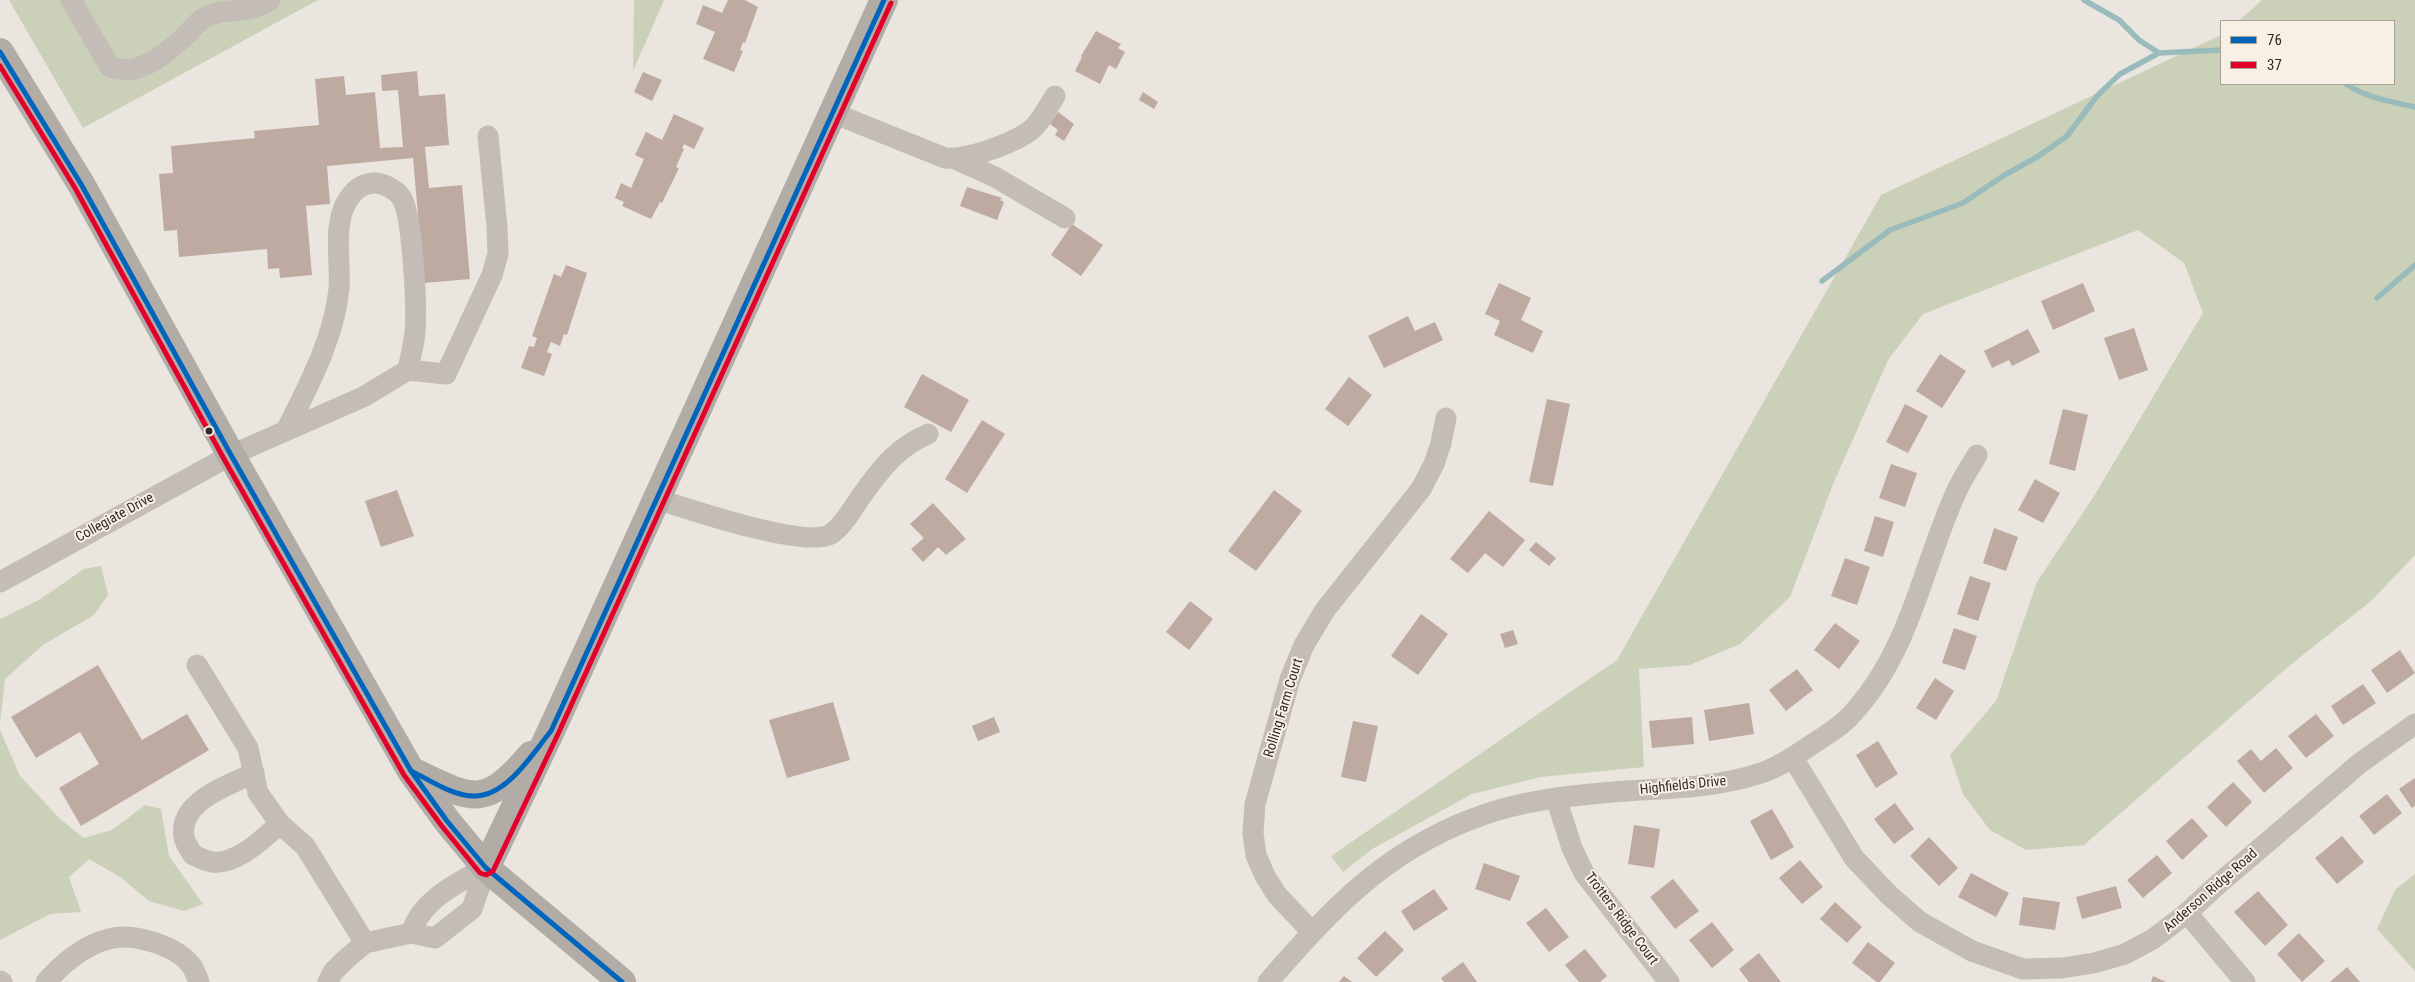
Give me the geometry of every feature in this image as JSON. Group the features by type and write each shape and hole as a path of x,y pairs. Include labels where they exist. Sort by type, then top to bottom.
{"main road":[{"path":"486,868 551,731 884,0"},
{"path":"0,52 81,184 231,455 411,771 486,868 622,982"},
{"path":"411,771 458,792 474,796 496,790 512,777 551,731"}],"street":[{"path":"71,0 110,68 120,71 149,64 170,50 203,18 222,12 250,10 270,0"},
{"path":"833,113 945,158 955,159 977,154 1028,133 1041,118 1055,96"},
{"path":"286,430 313,376 330,327 339,290 340,216 355,190 363,184 380,183 388,187 401,198 408,218 415,300 415,333 408,370 446,374 492,275 498,254 488,136"},
{"path":"955,159 995,177 1065,218"},
{"name":"Collegiate Drive","path":"0,582 231,455 363,397 408,370"},
{"name":"Rolling Farm Court","path":"1312,932 1277,895 1262,869 1256,855 1253,833 1255,804 1290,679 1304,645 1325,610 1421,489 1442,443 1446,418"},
{"path":"657,499 717,518 793,536 823,537 831,534 841,524 885,464 911,442 928,434"},
{"name":"Highfields Drive","path":"1268,982 1312,932 1352,892 1388,862 1431,837 1473,818 1517,805 1556,798 1698,787 1731,782 1764,772 1793,758 1851,716 1878,684 1896,651 1913,611 1954,495 1977,455"},
{"path":"197,664 248,748 258,793 280,824 305,846 365,943"},
{"name":"Anderson Ridge Road","path":"1793,758 1854,858 1889,895 1920,922 1972,951 2021,975 2094,963 2125,954 2153,939 2187,913 2360,763 2415,724"},
{"path":"254,773 198,802 185,818 184,838 193,855 212,862 230,860 258,843 280,824"},
{"name":"Trotters Ridge Court","path":"1556,798 1572,848 1584,873 1669,982"},
{"path":"411,933 415,921 455,883 486,868"},
{"path":"328,982 333,972 365,943 411,933 424,938 435,938 472,909 486,868"},
{"path":"2187,913 2245,982"},
{"path":"46,982 80,951 110,938 139,939 169,948 192,967 198,982"}],"green space":[{"path":"9,0 318,0 83,128"},
{"path":"634,0 664,0 633,71"},
{"path":"2262,0 2415,0 2415,555 2371,601 2289,666 2084,845 2026,850 1990,830 1963,794 1950,755 1996,701 2037,582 2094,496 2203,313 2184,263 2138,230 1923,314 1888,360 1834,482 1790,597 1740,644 1690,665 1639,669 1644,767 1541,777 1472,794 1372,849 1343,872 1331,856 1617,660 1881,195 2220,35 2220,85 2395,85 2395,20 2240,20"},
{"path":"101,566 108,595 94,615 43,645 5,679 0,724 0,619 39,600 84,569"},
{"path":"0,730 20,776 60,819 84,838 112,830 145,805 161,809 169,856 203,904 184,911 149,901 120,877 89,859 69,877 81,912 50,914 0,940"},
{"path":"2415,874 2415,971 2377,929 2395,890"}],"building":[{"path":"728,0 745,0 758,7 745,43 743,42 740,50 743,51 734,72 703,59 715,32 696,24 703,5 722,13"},
{"path":"1096,31 1121,44 1118,48 1125,52 1116,69 1109,65 1100,84 1075,71 1081,56"},
{"path":"417,71 419,96 445,94 449,145 425,147 429,188 462,185 470,279 424,283 413,158 327,166 330,204 306,206 312,275 280,278 279,268 268,269 267,249 179,257 177,230 164,231 159,174 173,173 171,146 255,138 254,131 319,125 315,79 344,76 346,95 375,92 380,148 403,147 398,90 382,91 381,75"},
{"path":"643,72 662,80 652,101 634,92"},
{"path":"1143,92 1158,102 1154,109 1139,100"},
{"path":"1058,112 1074,124 1064,141 1055,135 1058,130 1050,124"},
{"path":"674,114 704,128 694,149 684,144 682,148 684,149 676,167 679,168 662,203 660,202 651,219 622,206 624,202 615,198 621,183 631,188 644,159 635,155 646,132 662,140"},
{"path":"967,187 1002,198 1000,200 1004,202 997,220 960,206"},
{"path":"1072,224 1103,245 1081,276 1051,255"},
{"path":"566,265 587,273 567,335 564,334 560,346 551,342 547,352 552,354 544,376 521,368 529,346 534,347 537,338 532,336 554,274 561,277"},
{"path":"1499,283 1531,298 1521,320 1543,331 1533,353 1494,335 1500,321 1485,314"},
{"path":"2083,283 2095,311 2053,330 2041,301"},
{"path":"1408,316 1415,331 1435,322 1443,340 1384,368 1368,336"},
{"path":"2134,328 2148,370 2119,380 2104,338"},
{"path":"2028,329 2040,352 2012,366 2009,360 1992,368 1984,351"},
{"path":"1940,354 1966,371 1942,408 1916,391"},
{"path":"922,374 969,400 951,432 904,407"},
{"path":"1349,377 1372,395 1348,426 1325,409"},
{"path":"1547,399 1570,404 1553,486 1529,482"},
{"path":"1905,404 1928,416 1908,453 1886,442"},
{"path":"2063,409 2088,415 2075,471 2049,464"},
{"path":"982,420 1005,434 967,493 945,479"},
{"path":"1891,464 1917,473 1905,507 1879,498"},
{"path":"2035,479 2060,493 2043,523 2018,510"},
{"path":"397,490 414,536 381,547 365,501"},
{"path":"1274,490 1302,511 1256,571 1228,551"},
{"path":"933,503 966,539 946,555 938,547 923,562 911,549 924,538 910,524"},
{"path":"1489,511 1525,540 1503,567 1485,553 1468,573 1450,559"},
{"path":"1875,516 1894,522 1883,557 1864,551"},
{"path":"1994,528 2018,537 2006,571 1983,563"},
{"path":"1536,542 1556,558 1549,566 1529,550"},
{"path":"1845,558 1870,567 1857,605 1831,596"},
{"path":"1970,576 1991,583 1978,621 1957,614"},
{"path":"1190,601 1213,619 1189,650 1166,632"},
{"path":"1421,614 1448,634 1418,675 1391,656"},
{"path":"1835,623 1860,641 1839,669 1814,650"},
{"path":"1954,628 1977,636 1965,670 1942,663"},
{"path":"1513,630 1518,644 1505,648 1500,634"},
{"path":"2400,650 2415,673 2387,693 2371,670"},
{"path":"98,665 142,740 187,714 209,750 81,826 59,788 99,764 80,732 36,758 11,717"},
{"path":"1797,669 1813,690 1786,711 1769,690"},
{"path":"1935,678 1954,691 1936,720 1916,708"},
{"path":"2363,684 2376,703 2343,725 2331,706"},
{"path":"833,702 850,760 787,778 769,720"},
{"path":"1749,703 1754,734 1709,741 1704,710"},
{"path":"2316,714 2334,736 2306,758 2288,736"},
{"path":"994,717 1000,732 978,741 972,726"},
{"path":"1692,717 1694,744 1652,748 1649,721"},
{"path":"1353,721 1378,726 1366,782 1341,777"},
{"path":"1878,741 1898,774 1876,788 1856,755"},
{"path":"2276,748 2293,768 2264,793 2237,761 2251,749 2261,761"},
{"path":"2415,778 2415,806 2412,808 2399,789"},
{"path":"2233,782 2252,802 2226,827 2207,807"},
{"path":"2387,794 2402,813 2374,835 2359,816"},
{"path":"1895,803 1914,829 1894,844 1874,819"},
{"path":"1772,809 1794,847 1771,860 1750,821"},
{"path":"2192,818 2208,836 2182,860 2166,841"},
{"path":"1634,825 1660,829 1654,868 1628,864"},
{"path":"2342,836 2364,862 2337,884 2315,858"},
{"path":"1929,837 1958,868 1939,886 1910,856"},
{"path":"2157,855 2172,873 2143,898 2127,880"},
{"path":"1800,860 1823,887 1802,904 1779,878"},
{"path":"1484,863 1520,876 1510,901 1475,889"},
{"path":"1971,873 2009,893 1996,917 1958,897"},
{"path":"1673,879 1699,911 1675,929 1650,897"},
{"path":"2116,886 2122,908 2082,919 2076,897"},
{"path":"1434,889 1448,909 1414,931 1401,911"},
{"path":"2258,891 2288,925 2265,946 2234,912"},
{"path":"2023,897 2060,902 2055,930 2019,925"},
{"path":"1835,902 1862,927 1847,943 1820,919"},
{"path":"1546,908 1569,937 1549,952 1526,923"},
{"path":"1712,922 1734,950 1712,968 1689,940"},
{"path":"1385,931 1404,950 1376,977 1357,958"},
{"path":"2299,933 2325,961 2302,982 2277,954"},
{"path":"1868,942 1895,963 1880,982 1877,982 1852,963"},
{"path":"1585,949 1607,976 1600,982 1579,982 1565,965"},
{"path":"1759,953 1781,982 1749,982 1739,969"},
{"path":"1463,962 1477,982 1444,982 1441,978"},
{"path":"2347,967 2360,982 2330,982"},
{"path":"1344,976 1352,982 1339,982"},
{"path":"2153,976 2166,982 2151,982"}],"waterway":[{"path":"2084,0 2119,20 2139,40 2159,53 2220,50"},
{"path":"1822,281 1890,230 1963,203 2003,176 2037,157 2067,136 2097,96 2120,74 2159,53"},
{"path":"2348,85 2371,96 2415,107"},
{"path":"2377,298 2415,265"}],"transit line":[{"name":"76","path":"411,771 456,793 472,796 484,795 496,790 517,773 551,731 884,0"},
{"name":"37","path":"0,66 75,188 224,459 404,775 480,873 486,875 493,871 558,734 891,3"},
{"name":"76","path":"0,52 81,184 231,455 411,771 447,821 486,868 622,982"}]}
